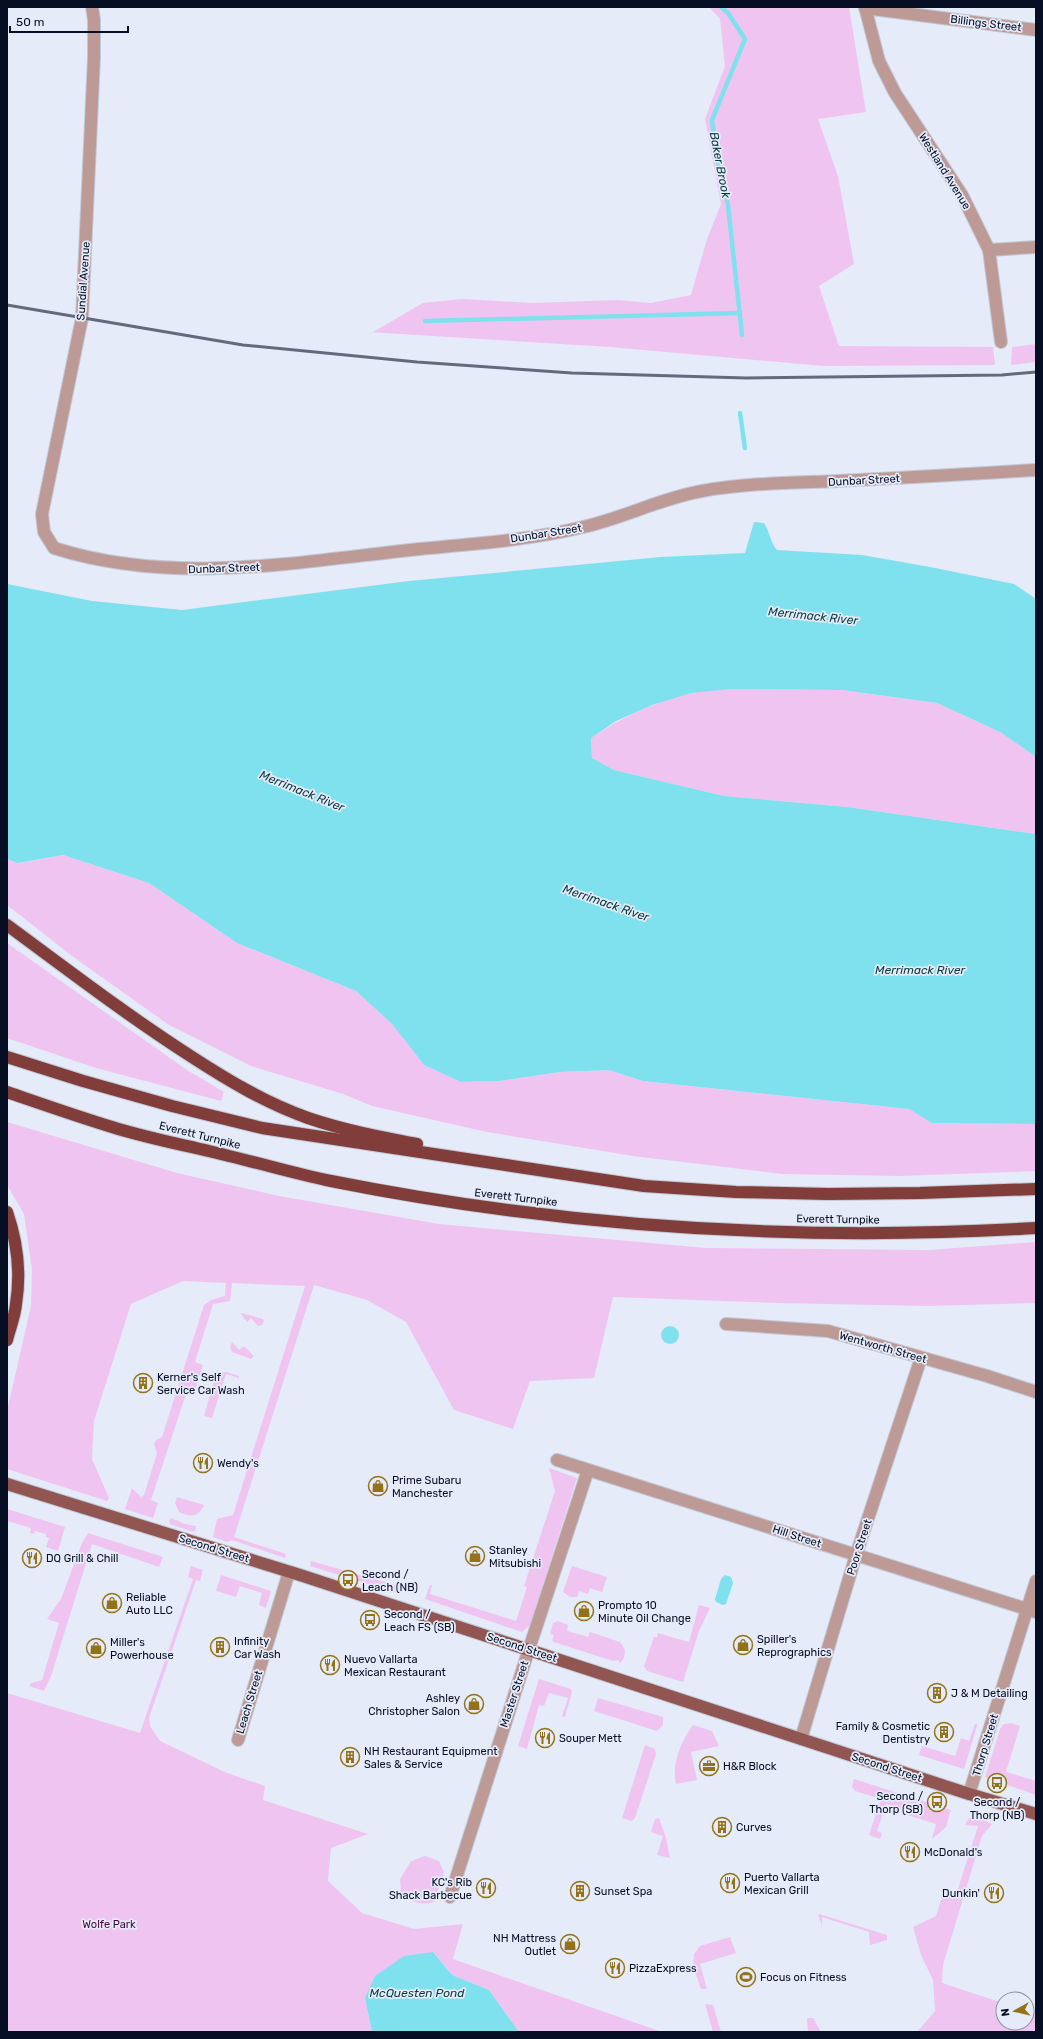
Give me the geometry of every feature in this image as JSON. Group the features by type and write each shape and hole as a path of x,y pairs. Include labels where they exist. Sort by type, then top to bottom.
{"highway":[{"path":"7,925 148,1028 234,1084 267,1101 306,1118 346,1130 644,1186"},
{"name":"Everett Turnpike","path":"7,1057 172,1106 262,1128 644,1186 736,1192 828,1194 920,1194 1036,1189"},
{"name":"Everett Turnpike","path":"7,1092 113,1127 328,1180 437,1200 510,1210 620,1222 730,1230 914,1233 1036,1228"},
{"path":"7,1212 13,1228 18,1265 16,1304 7,1340"}],"main road":[{"name":"Second Street","path":"7,1484 289,1572 970,1794 1036,1814"}],"street":[{"name":"Sundial Avenue","path":"54,548 44,532 42,514 82,318 94,57 92,7"},
{"name":"Billings Street","path":"865,7 1036,30"},
{"name":"Westland Avenue","path":"865,7 878,61 895,93 962,195 989,250 1001,342"},
{"path":"989,250 1036,247"},
{"name":"Dunbar Street","path":"54,548 94,559 143,567 179,569 256,567 509,539 564,531 599,523 669,499 705,490 760,485 1036,470"},
{"name":"Wentworth Street","path":"726,1324 828,1331 1036,1392"},
{"name":"Poor Street","path":"801,1738 856,1555 921,1358"},
{"name":"Hill Street","path":"557,1460 1031,1611"},
{"name":"Master Street","path":"450,1897 588,1470"},
{"name":"Leach Street","path":"238,1740 289,1572"},
{"name":"Thorp Street","path":"970,1794 1031,1611 1036,1581"}],"green space":[{"path":"709,7 849,7 866,112 818,119 838,176 854,264 819,286 839,346 993,347 995,365 824,366 610,347 368,332 373,332 423,303 462,299 533,303 617,300 651,303 691,295 707,239 721,204 705,119 725,66 720,19"},
{"path":"1036,344 1036,362 1011,365 1012,347"},
{"path":"731,689 842,690 937,703 1000,732 1036,757 1036,834 847,807 724,796 614,770 592,758 591,738 626,717 664,701 690,693"},
{"path":"63,855 149,883 237,943 356,991 392,1024 424,1065 461,1082 499,1081 560,1072 609,1070 643,1081 909,1109 933,1123 1036,1124 1036,1171 901,1176 782,1174 633,1156 487,1132 372,1106 343,1094 251,1066 169,1025 72,956 7,905 7,859 19,863"},
{"path":"7,943 187,1070 224,1092 221,1101 96,1068 7,1038"},
{"path":"7,1122 177,1173 279,1196 439,1224 706,1248 929,1250 1036,1242 1036,1303 929,1306 777,1303 613,1297 594,1378 530,1381 513,1429 454,1410 406,1322 367,1300 314,1285 234,1537 286,1554 285,1558 232,1540 227,1542 213,1537 217,1519 233,1515 305,1286 232,1283 230,1301 213,1304 195,1362 203,1365 194,1393 187,1391 151,1500 158,1503 153,1518 125,1509 132,1488 141,1497 144,1495 157,1453 154,1444 156,1440 162,1437 204,1305 211,1300 225,1296 226,1283 183,1281 131,1304 94,1421 92,1459 109,1498 107,1501 7,1469 7,1411 31,1306 32,1270 24,1214 7,1185"},
{"path":"241,1314 263,1319 264,1321 262,1325 258,1326 251,1318 247,1322"},
{"path":"232,1342 239,1350 244,1346 254,1356 251,1359 232,1352 230,1347"},
{"path":"226,1372 239,1376 239,1378 226,1374 212,1418 204,1416 215,1378 219,1373"},
{"path":"549,1468 577,1478 530,1625 522,1632 425,1599 430,1585 432,1585 430,1594 516,1621 527,1587 524,1586 555,1491"},
{"path":"177,1497 204,1505 197,1514 187,1515 179,1512 175,1503"},
{"path":"7,1509 65,1527 58,1551 46,1547 49,1538 46,1537 46,1534 35,1531 34,1534 30,1533 31,1528 7,1521"},
{"path":"171,1518 185,1524 196,1526 196,1530 193,1532 170,1524 169,1521"},
{"path":"88,1533 163,1557 159,1567 92,1544 51,1676 44,1691 29,1686 31,1683 42,1680 59,1623 47,1619 61,1599 82,1543"},
{"path":"311,1561 404,1587 403,1590 394,1592 310,1566"},
{"name":"Wolfe Park","path":"191,1566 203,1570 200,1581 196,1580 149,1718 150,1726 160,1741 227,1773 265,1786 263,1800 368,1834 331,1848 328,1881 362,1913 414,1929 463,1924 453,1959 662,2032 519,2032 489,1990 452,1975 433,1952 365,1998 372,2032 7,2032 7,1693 140,1733 193,1579 188,1577"},
{"path":"572,1566 607,1577 602,1592 590,1588 588,1594 579,1591 577,1597 570,1597 563,1592"},
{"path":"221,1575 271,1591 266,1608 259,1605 262,1593 240,1586 236,1597 216,1591"},
{"path":"699,1605 710,1608 699,1631 683,1682 647,1671 644,1666 654,1637 657,1637 658,1633 689,1642"},
{"path":"558,1621 568,1625 567,1631 588,1637 590,1632 620,1642 625,1650 624,1658 620,1663 618,1660 613,1661 554,1642 552,1640 554,1635 550,1634 553,1623"},
{"path":"539,1679 571,1689 572,1692 565,1717 562,1716 568,1698 549,1693 544,1706 539,1705 527,1749 518,1746"},
{"path":"598,1698 663,1717 663,1725 657,1731 594,1711"},
{"path":"1011,1723 1020,1726 1006,1772 1036,1781 1036,1795 985,1777 1000,1729 1004,1724"},
{"path":"975,1724 977,1724 977,1726 964,1769 919,1755 922,1746 955,1756 961,1738 969,1741"},
{"path":"693,1725 712,1731 719,1746 691,1752 697,1780 676,1784 675,1769 678,1753"},
{"path":"645,1745 655,1749 656,1754 635,1818 632,1821 622,1818"},
{"path":"854,1779 951,1810 946,1827 932,1839 936,1824 904,1814 905,1810 886,1804 877,1831 882,1833 880,1839 869,1835 881,1799 855,1791 852,1787"},
{"path":"983,1813 982,1819 992,1824 982,1836 943,1965 942,1983 995,2000 995,2031 1035,2031 1035,2013 1036,2032 917,2032 935,2011 933,1980 921,1955 913,1927 936,1916 943,1894 956,1895 978,1826 965,1825 968,1819 977,1814"},
{"path":"659,1818 666,1838 670,1858 657,1855 663,1836 651,1832 655,1819"},
{"path":"425,1856 439,1861 444,1872 434,1902 424,1904 412,1901 401,1892 400,1879 411,1861"},
{"path":"819,1914 887,1935 887,1940 870,1945 869,1932 822,1917 822,1925 818,1915"},
{"path":"730,1937 736,1953 700,1964 707,1989 701,1989 693,1966 694,1954 700,1946"},
{"path":"705,2004 713,2005 721,2032 713,2032"},
{"path":"807,2018 813,2018 821,2032 808,2032"}],"water":[{"name":"Merrimack River","path":"754,522 764,523 777,550 862,555 930,567 1014,584 1036,599 1036,757 1000,732 937,703 842,690 731,689 691,693 652,705 616,721 591,738 592,758 614,770 724,796 847,807 1036,834 1036,1124 932,1123 909,1109 643,1081 609,1070 560,1072 499,1081 461,1082 424,1065 392,1024 356,991 237,943 149,883 63,855 18,863 7,859 7,584 92,601 182,610 409,581 661,557 745,553"},
{"path":"666,1326 674,1326 679,1331 677,1342 674,1344 666,1344 661,1339 661,1331"},
{"path":"725,1575 731,1577 733,1583 726,1604 723,1605 716,1602 715,1599 721,1579"},
{"name":"McQuesten Pond","path":"433,1952 452,1975 489,1990 519,2032 372,2032 365,1998 375,1976 404,1956"}],"waterway":[{"name":"Baker Brook","path":"721,7 728,13 745,39 712,120 717,157 728,205 742,335"},
{"name":"Baker Brook","path":"425,321 740,313"},
{"name":"Baker Brook","path":"740,413 745,448"}],"railway":[{"path":"7,305 243,345 417,362 572,373 746,378 1002,375 1036,372"}],"place":[{"name":"Kerner's Self Service Car Wash","path":"143,1383"},
{"name":"Wendy's","path":"203,1463"},
{"name":"Prime Subaru Manchester","path":"378,1486"},
{"name":"Stanley Mitsubishi","path":"475,1556"},
{"name":"DQ Grill & Chill","path":"32,1558"},
{"name":"Second / Leach (NB)","path":"348,1580"},
{"name":"Reliable Auto LLC","path":"112,1603"},
{"name":"Prompto 10 Minute Oil Change","path":"584,1611"},
{"name":"Second / Leach FS (SB)","path":"370,1620"},
{"name":"Spiller's Reprographics","path":"743,1645"},
{"name":"Infinity Car Wash","path":"220,1647"},
{"name":"Miller's Powerhouse","path":"96,1648"},
{"name":"Nuevo Vallarta Mexican Restaurant","path":"330,1665"},
{"name":"J & M Detailing","path":"937,1693"},
{"name":"Ashley Christopher Salon","path":"474,1704"},
{"name":"Family & Cosmetic Dentistry","path":"944,1732"},
{"name":"Souper Mett","path":"545,1738"},
{"name":"NH Restaurant Equipment Sales & Service","path":"350,1757"},
{"name":"H&R Block","path":"709,1766"},
{"name":"Second / Thorp (NB)","path":"997,1783"},
{"name":"Second / Thorp (SB)","path":"937,1802"},
{"name":"Curves","path":"722,1827"},
{"name":"McDonald's","path":"910,1852"},
{"name":"Puerto Vallarta Mexican Grill","path":"730,1883"},
{"name":"KC's Rib Shack Barbecue","path":"486,1888"},
{"name":"Sunset Spa","path":"580,1891"},
{"name":"Dunkin'","path":"994,1893"},
{"name":"NH Mattress Outlet","path":"570,1944"},
{"name":"PizzaExpress","path":"615,1968"},
{"name":"Focus on Fitness","path":"746,1977"}]}
